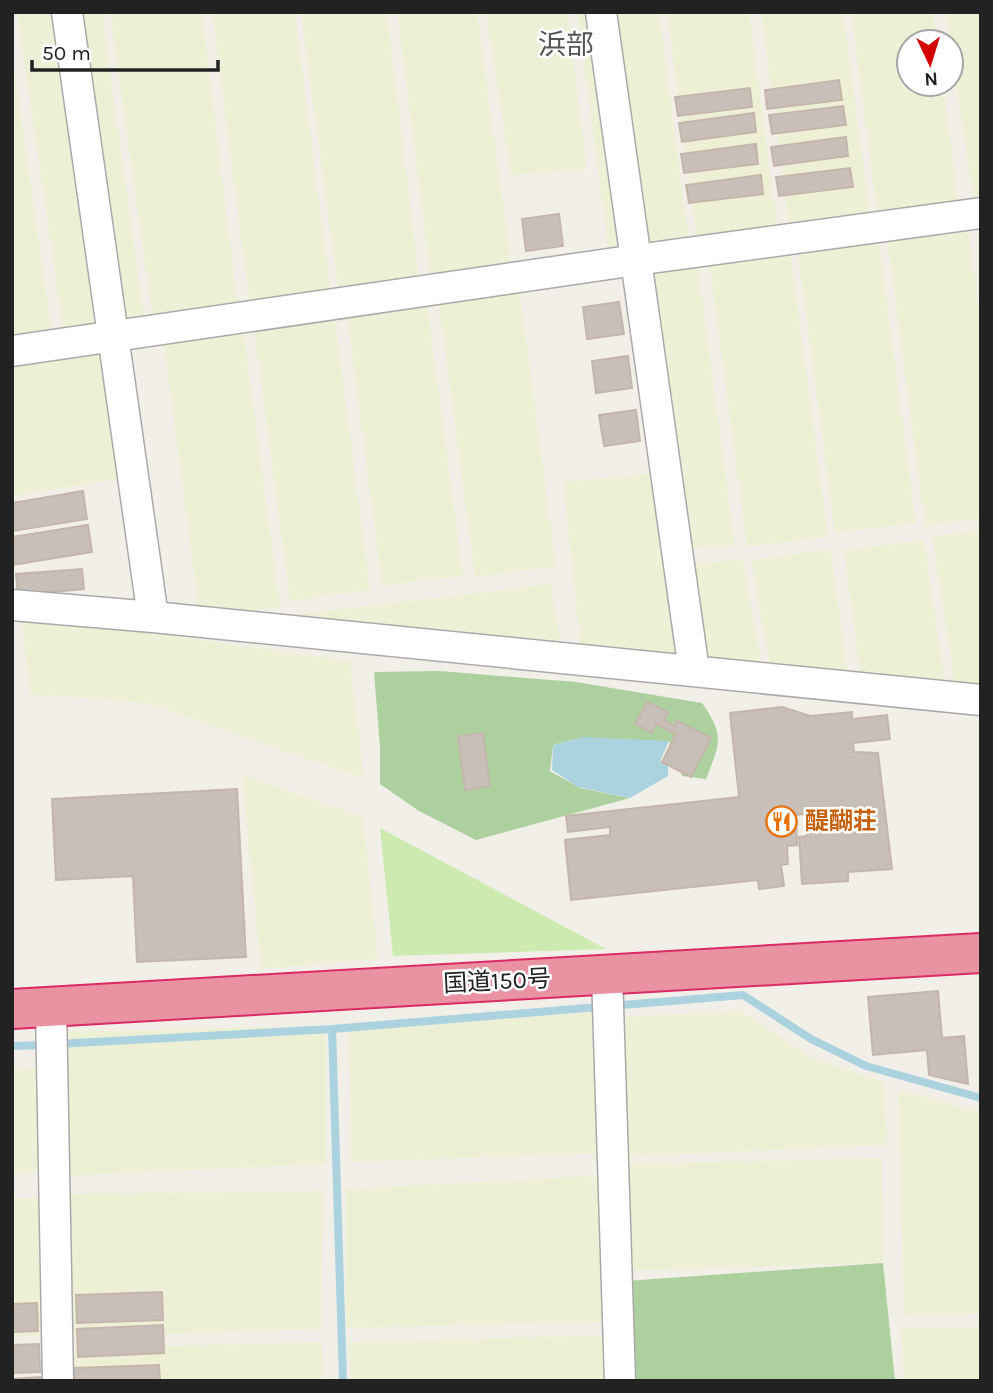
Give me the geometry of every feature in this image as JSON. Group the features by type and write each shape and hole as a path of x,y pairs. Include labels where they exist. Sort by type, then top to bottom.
{"highway":[{"name":"国道150号","path":"12,1009 981,953"}],"street":[{"path":"67,12 153,617"},
{"path":"601,12 694,671"},
{"path":"12,351 636,260 981,213"},
{"path":"12,605 981,700"},
{"path":"607,974 620,1381"},
{"path":"51,1007 58,1381"}],"green space":[{"path":"17,12 102,12 145,325 64,336"},
{"path":"110,12 202,12 239,317 153,322"},
{"path":"212,12 295,12 331,296 250,307"},
{"path":"301,12 387,12 420,286 339,296"},
{"path":"397,12 477,12 513,277 432,287"},
{"path":"486,12 567,12 587,170 511,175"},
{"path":"577,12 659,12 689,242 609,252"},
{"path":"667,12 749,12 778,231 697,242"},
{"path":"761,12 843,12 871,222 790,233"},
{"path":"851,12 933,12 935,28 895,28 895,98 945,98 959,208 878,219"},
{"path":"946,12 981,12 981,203 974,204 959,98 965,98 965,28 948,28"},
{"path":"12,54 52,335 12,340"},
{"path":"968,228 981,326 981,518 925,526 887,238"},
{"path":"878,235 916,523 835,533 797,246"},
{"path":"790,249 828,537 747,547 709,260"},
{"path":"697,259 735,546 677,549 679,565 743,560 764,678 582,659 563,482 665,472 636,260"},
{"path":"518,279 556,566 475,577 437,289"},
{"path":"425,288 463,576 382,586 345,299"},
{"path":"333,303 370,590 290,601 252,314"},
{"path":"242,320 280,607 200,618 162,330"},
{"path":"101,354 126,478 12,496 12,367"},
{"path":"981,530 981,700 957,697 932,536"},
{"path":"924,540 947,696 862,688 844,550"},
{"path":"831,549 849,687 772,679 751,560"},
{"path":"551,584 563,658 292,631 291,615"},
{"path":"21,615 350,661 364,779 146,703 30,694"},
{"path":"440,671 576,682 702,703 717,732 715,757 706,779 682,776 669,741 570,740 553,745 550,771 580,788 630,798 476,840 419,811 380,784 374,672"},
{"path":"242,774 363,817 378,959 261,969"},
{"path":"380,828 606,949 393,956"},
{"path":"613,1007 615,1153 351,1162 349,1024"},
{"path":"741,1011 808,1056 884,1082 887,1145 623,1157 618,1017"},
{"path":"326,1026 326,1164 62,1176 55,1032"},
{"path":"52,1067 54,1172 12,1173 12,1069"},
{"path":"898,1089 981,1112 981,1314 904,1316"},
{"path":"882,1158 883,1263 621,1271 613,1164"},
{"path":"610,1175 610,1322 346,1328 346,1189"},
{"path":"323,1191 321,1329 57,1338 52,1194"},
{"path":"12,1198 43,1198 42,1336 12,1337"},
{"path":"883,1263 895,1381 629,1381 625,1281"},
{"path":"981,1327 981,1381 904,1381 901,1328"},
{"path":"612,1335 613,1381 351,1381 348,1342"},
{"path":"322,1342 323,1381 60,1381 59,1349"}],"water":[{"path":"582,737 669,741 660,761 668,765 668,776 630,798 578,787 552,770 553,745"}],"building":[{"path":"839,80 842,100 767,109 765,90"},
{"path":"750,88 752,107 678,116 675,97"},
{"path":"843,106 846,125 772,134 769,115"},
{"path":"754,113 756,132 682,142 679,123"},
{"path":"846,137 848,156 774,166 771,147"},
{"path":"756,144 758,164 684,173 681,154"},
{"path":"850,168 853,187 779,196 776,177"},
{"path":"761,175 763,194 689,203 686,185"},
{"path":"559,214 563,246 526,251 522,219"},
{"path":"619,302 624,334 587,339 583,307"},
{"path":"628,356 632,388 596,393 592,361"},
{"path":"636,410 640,441 604,446 599,415"},
{"path":"83,491 87,519 12,531 12,503"},
{"path":"88,525 92,552 12,565 12,537"},
{"path":"82,569 84,589 18,595 16,574"},
{"path":"647,702 668,712 664,721 675,726 677,721 711,738 691,777 662,762 676,734 656,724 652,733 635,724"},
{"path":"782,707 810,716 852,712 852,719 887,715 890,739 853,743 854,752 878,753 892,869 848,872 848,881 802,884 799,837 807,836 806,814 796,815 797,845 787,846 788,864 781,865 784,886 759,889 758,880 571,900 565,840 610,835 610,827 568,832 566,816 739,797 730,713"},
{"path":"483,733 490,786 465,790 458,736"},
{"path":"237,789 246,957 137,962 133,876 56,880 52,799"},
{"path":"938,991 942,1038 964,1036 968,1084 929,1075 927,1050 873,1055 868,997"},
{"path":"162,1292 163,1320 77,1323 76,1295"},
{"path":"37,1303 38,1331 12,1332 12,1304"},
{"path":"163,1325 164,1353 78,1357 77,1329"},
{"path":"39,1344 40,1372 12,1373 12,1345"},
{"path":"159,1365 160,1381 74,1381 73,1368"},
{"path":"40,1377 40,1381 12,1381 12,1379"}],"waterway":[{"path":"57,1044 332,1029 743,995 811,1039 866,1066 981,1098"},
{"path":"332,1029 343,1381"},
{"path":"12,1046 44,1045"}],"place":[{"name":"醍醐荘","path":"782,821"}],"district":[{"name":"浜部","path":"566,44"}]}
